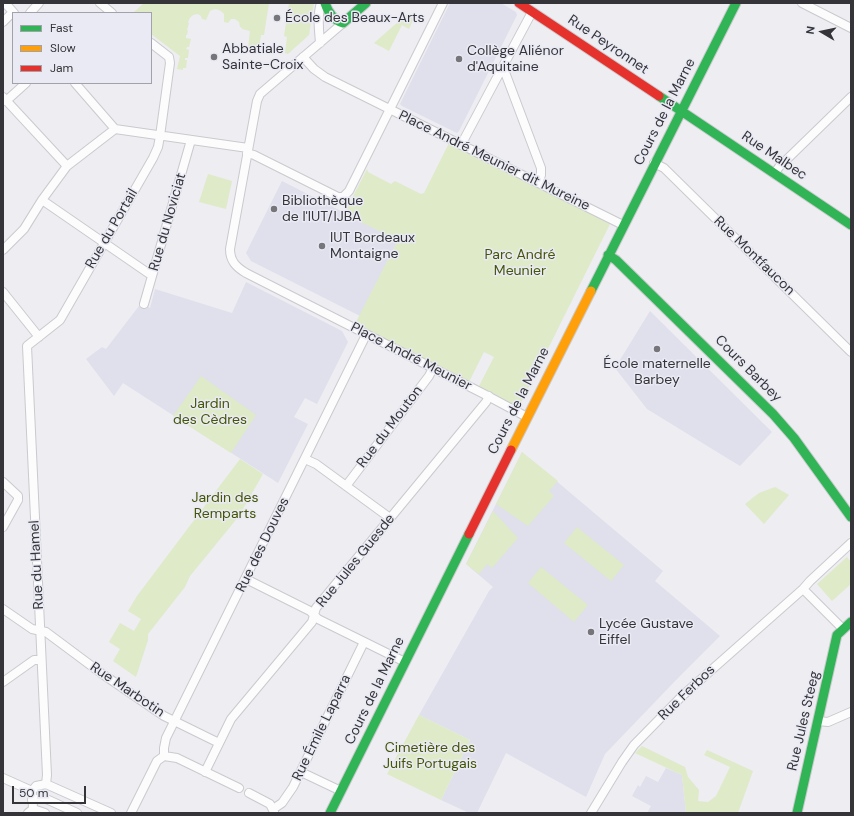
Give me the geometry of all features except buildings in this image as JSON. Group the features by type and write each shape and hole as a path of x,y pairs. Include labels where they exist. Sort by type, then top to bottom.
{"street":[{"path":"5,3 12,12"},
{"path":"31,12 39,3"},
{"path":"100,3 111,12"},
{"path":"320,43 319,9 321,3"},
{"path":"325,3 330,15 336,21 343,23 366,3"},
{"path":"303,57 314,69 325,77 390,109 443,3"},
{"name":"Rue Peyronnet","path":"519,3 681,111"},
{"name":"Cours de la Marne","path":"330,813 526,417 736,3"},
{"path":"802,3 851,28"},
{"path":"461,145 532,12"},
{"path":"3,22 12,14"},
{"name":"Place André Meunier","path":"343,23 260,94 255,108 230,249 232,261 237,268 366,335 489,396 526,417"},
{"name":"Rue du Portail","path":"39,337 60,320 158,147 170,63 169,58 152,44"},
{"path":"503,67 541,168 541,175 538,183"},
{"path":"25,84 5,99 67,166"},
{"path":"76,84 115,129 191,140 247,151"},
{"path":"774,174 779,167 851,97"},
{"name":"Place André Meunier dit Mureine","path":"247,151 338,197 343,197 349,191 390,109 623,225"},
{"name":"Rue Malbec","path":"681,111 851,225"},
{"path":"3,250 24,228 67,166 115,129"},
{"name":"Rue du Noviciat","path":"144,304 191,140"},
{"name":"Rue Montfaucon","path":"654,163 664,168 851,352"},
{"path":"42,200 152,275"},
{"name":"Cours Barbey","path":"608,255 616,260 668,309 773,414 794,438 851,517"},
{"path":"3,292 39,337"},
{"name":"Rue des Douves","path":"164,756 166,738 366,335"},
{"name":"Rue du Hamel","path":"39,337 27,346 27,355 46,780"},
{"name":"Rue du Mouton","path":"346,486 433,368"},
{"name":"Rue Jules Guesde","path":"205,772 231,719 312,622 316,608 486,402 489,396"},
{"path":"305,459 316,464 390,518"},
{"path":"3,482 18,496 18,500 3,526"},
{"path":"18,500 34,499"},
{"name":"Rue Ferbos","path":"591,813 634,745 682,696 803,589 851,543"},
{"path":"246,579 310,611 318,619 405,662"},
{"path":"803,589 840,632 851,622"},
{"name":"Rue Marbotin","path":"3,609 32,629 46,632 101,673 164,716 219,743"},
{"name":"Rue Jules Steeg","path":"797,813 840,632"},
{"name":"Rue Émile Laparra","path":"273,811 282,803 290,792 301,772 364,642"},
{"path":"3,682 34,660 41,660"},
{"path":"818,721 828,722 851,712"},
{"path":"131,813 157,761 164,756 177,758 239,788"},
{"path":"301,772 341,791"},
{"path":"3,778 32,791"},
{"path":"31,807 32,791 36,786 46,780 111,813"},
{"path":"249,793 267,802 273,811"},
{"path":"31,807 44,798 77,813"},
{"path":"31,807 45,813"}],"shaded area":[{"name":"Collège Aliénor d'Aquitaine","path":"450,3 501,3 516,12 517,15 457,133 400,104"},
{"name":"IUT Bordeaux Montaigne","path":"282,181 398,240 360,316 251,261 246,253"},
{"path":"246,282 342,331 348,342 317,404 305,398 294,417 308,424 278,483 123,383 114,396 86,359 102,347 106,349 142,302 150,308 155,289 232,313"},
{"path":"650,311 772,432 740,466 647,409 615,368"},
{"name":"Lycée Gustave Eiffel","path":"522,452 663,571 655,581 720,636 605,754 586,797 506,753 477,813 469,813 441,800 470,740 419,715 489,591 493,587 466,564"},
{"path":"666,768 682,775 686,813 647,813 651,806 632,796 638,785 640,787 646,776 658,782"}],"green space":[{"path":"144,3 269,3 264,35 261,35 259,49 248,48 250,31 242,29 239,22 235,19 231,19 228,23 224,22 224,14 219,10 210,11 206,20 202,19 198,14 192,16 188,23 186,35 186,38 191,39 189,47 186,49 189,50 188,58 185,58 185,60 187,60 186,68 183,68 183,70 177,69 180,56 152,35 152,12 134,12"},
{"path":"289,3 314,3 309,35 288,54 285,53 287,37 284,36"},
{"path":"407,14 414,18 409,29 402,25 389,51 374,43"},
{"name":"Parc André Meunier","path":"449,143 610,224 519,407 479,386 494,357 484,352 469,382 355,324 398,240 344,214 367,169 368,172 391,184 395,181 421,194 424,193"},
{"path":"208,174 232,181 226,209 199,202"},
{"name":"Jardin des Cèdres","path":"201,376 256,415 231,453 173,416"},
{"path":"522,452 558,481 549,491 554,496 528,526 496,504"},
{"name":"Jardin des Remparts","path":"240,459 263,474 239,516 190,576 185,587 148,634 148,640 136,677 113,661 120,649 109,642 120,623 134,631 141,619 128,611 137,596"},
{"path":"775,487 789,495 764,524 745,504 759,493"},
{"path":"493,511 518,538 492,568 487,564 479,574 466,564"},
{"path":"577,527 624,565 611,581 564,543"},
{"path":"847,557 851,562 851,584 832,601 817,584"},
{"path":"541,567 588,605 574,622 528,583"},
{"name":"Cimetière des Juifs Portugais","path":"419,715 470,740 441,800 387,774"},
{"path":"642,746 685,767 688,777 699,790 698,801 708,802 716,796 730,767 704,755 707,750 753,771 738,813 686,813 682,775 635,753"}],"traffic: fast":[{"path":"325,3 331,15 336,20 343,23 366,3"},
{"path":"591,291 736,3"},
{"path":"659,96 851,225"},
{"path":"608,255 616,260 773,414 794,438 851,517"},
{"path":"330,813 469,534"},
{"path":"797,813 837,635 851,622"}],"traffic: slow":[{"path":"511,450 591,291"}],"traffic: jam":[{"path":"519,3 659,96"},
{"path":"469,534 511,450"}],"place":[{"name":"École des Beaux-Arts","path":"277,18"},
{"name":"Abbatiale Sainte-Croix","path":"214,57"},
{"name":"Collège Aliénor d'Aquitaine","path":"459,59"},
{"name":"Bibliothèque de l'IUT/IJBA","path":"274,209"},
{"name":"IUT Bordeaux Montaigne","path":"322,246"},
{"name":"École maternelle Barbey","path":"657,349"},
{"name":"Lycée Gustave Eiffel","path":"591,632"}]}
